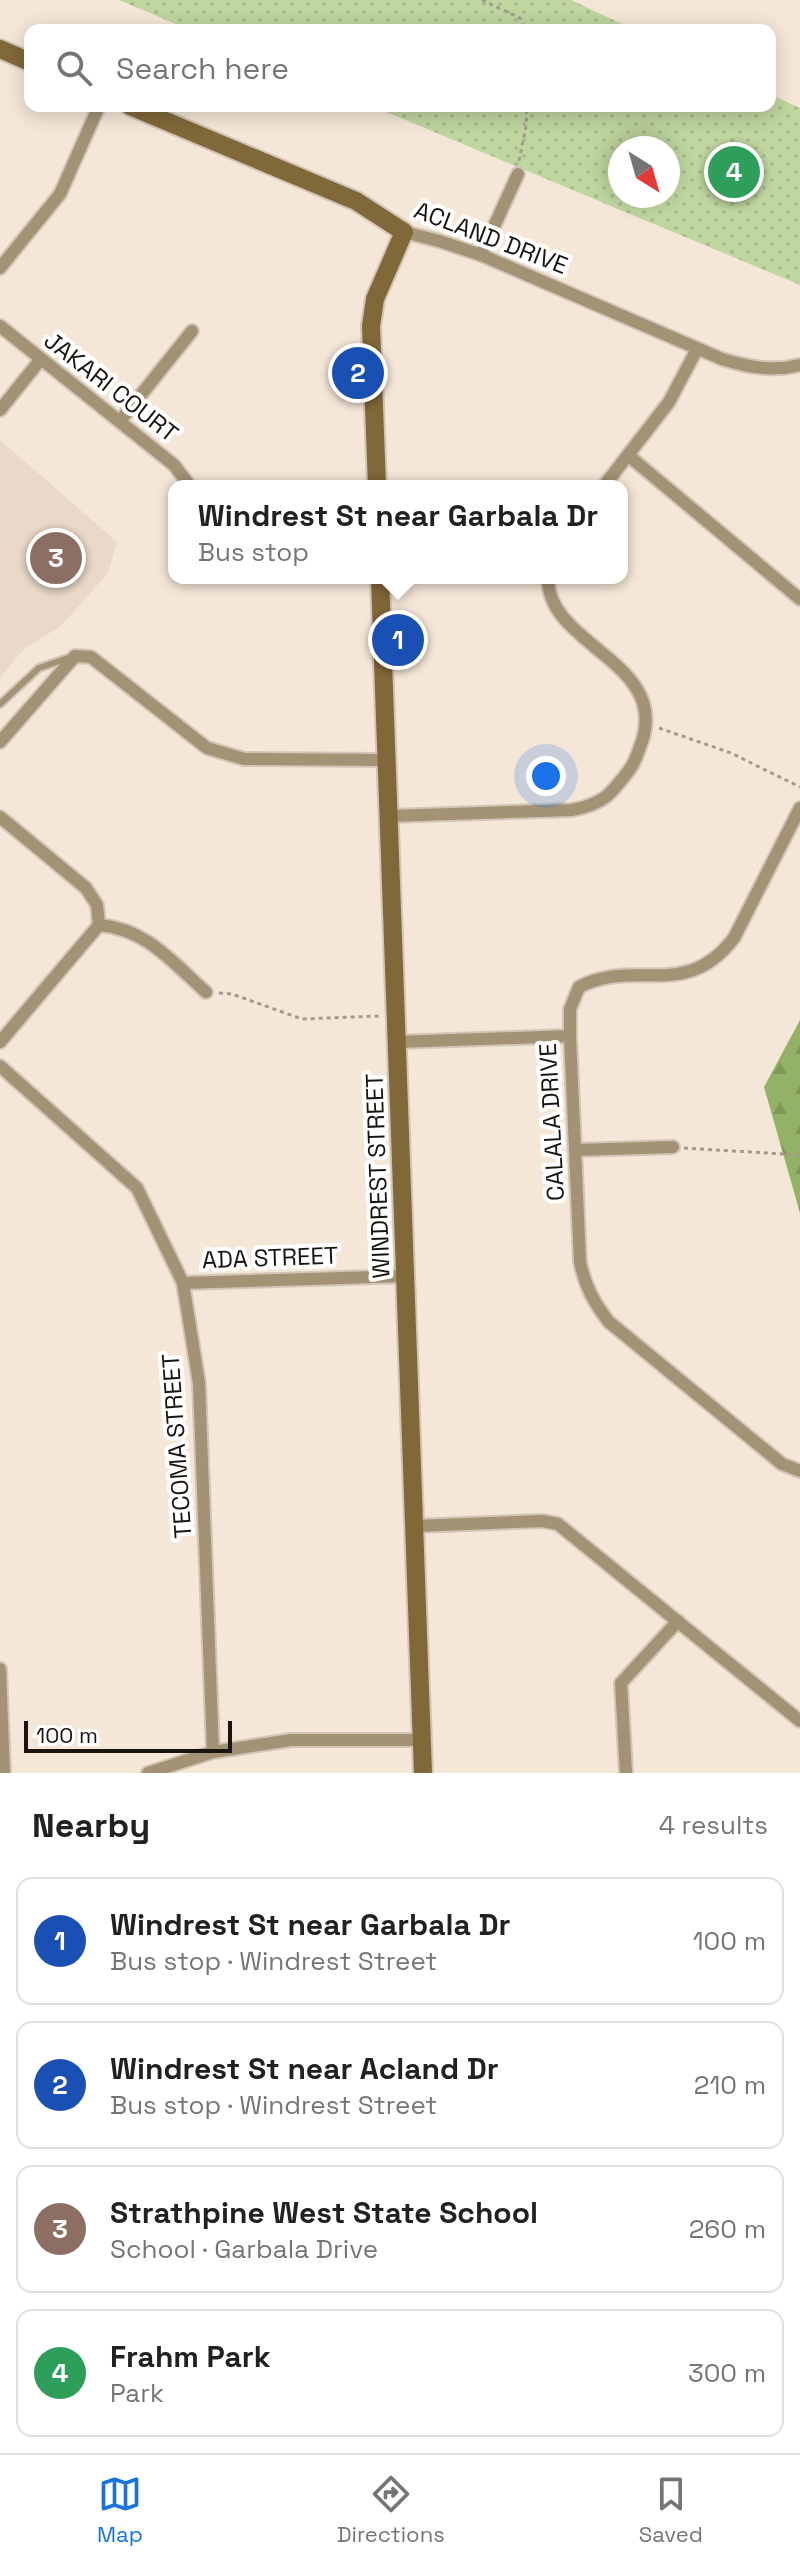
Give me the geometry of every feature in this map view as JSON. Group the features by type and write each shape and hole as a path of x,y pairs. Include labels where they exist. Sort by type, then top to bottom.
{"street":[{"path":"0,49 24,59"},
{"path":"0,268 60,194 96,112"},
{"name":"ACLAND DRIVE","path":"144,112 356,201 404,232 481,255 697,349 748,366 769,369 800,365"},
{"path":"481,255 518,174"},
{"path":"377,480 371,326 375,299 404,232"},
{"name":"JAKARI COURT","path":"0,326 174,465 185,480"},
{"path":"120,421 192,331"},
{"path":"609,480 669,402 697,349"},
{"path":"0,410 41,359"},
{"path":"629,456 800,599"},
{"name":"WINDREST STREET","path":"380,584 423,1773"},
{"path":"390,816 572,810 593,806 611,794 633,764 647,730 646,707 634,683 559,613 547,584"},
{"path":"0,742 75,656 91,657 207,748 244,759 387,760"},
{"name":"CALALA DRIVE","path":"800,808 734,938 724,951 699,970 595,979 579,987 570,1009 580,1262 584,1282 594,1303 609,1322 782,1464 800,1471"},
{"path":"0,817 86,888 97,905 99,925 0,1042"},
{"path":"99,925 133,932 145,939 206,992"},
{"path":"397,1042 570,1036"},
{"name":"TECOMA STREET","path":"0,1066 137,1188 183,1283 199,1383 213,1752"},
{"path":"577,1150 673,1147"},
{"name":"ADA STREET","path":"183,1283 406,1276"},
{"path":"415,1526 543,1521 558,1524 800,1721"},
{"path":"626,1773 621,1683 678,1621"},
{"path":"0,1669 4,1773"},
{"path":"148,1773 213,1752 291,1740 422,1740"}],"lane":[{"path":"0,704 39,668 75,656"}],"path":[{"path":"482,0 520,18 523,24"},
{"path":"518,174 527,112"},
{"path":"659,728 731,753 800,787"},
{"path":"206,992 232,994 302,1019 383,1016"},
{"path":"673,1147 800,1155"}],"shaded area":[{"path":"0,440 117,542 108,573 61,626 25,648 0,677"}],"green space":[{"path":"119,0 571,0 622,24 176,24"},
{"path":"776,97 800,108 800,285 616,208 680,208 680,136 608,136 608,205 386,112 776,112"},
{"path":"800,1020 800,1213 764,1087"}],"place":[{"name":"Frahm Park","path":"734,172"},
{"name":"Windrest St near Acland Dr","path":"358,373"},
{"name":"Strathpine West State School","path":"56,558"},
{"name":"Windrest St near Garbala Dr","path":"398,640"}]}
